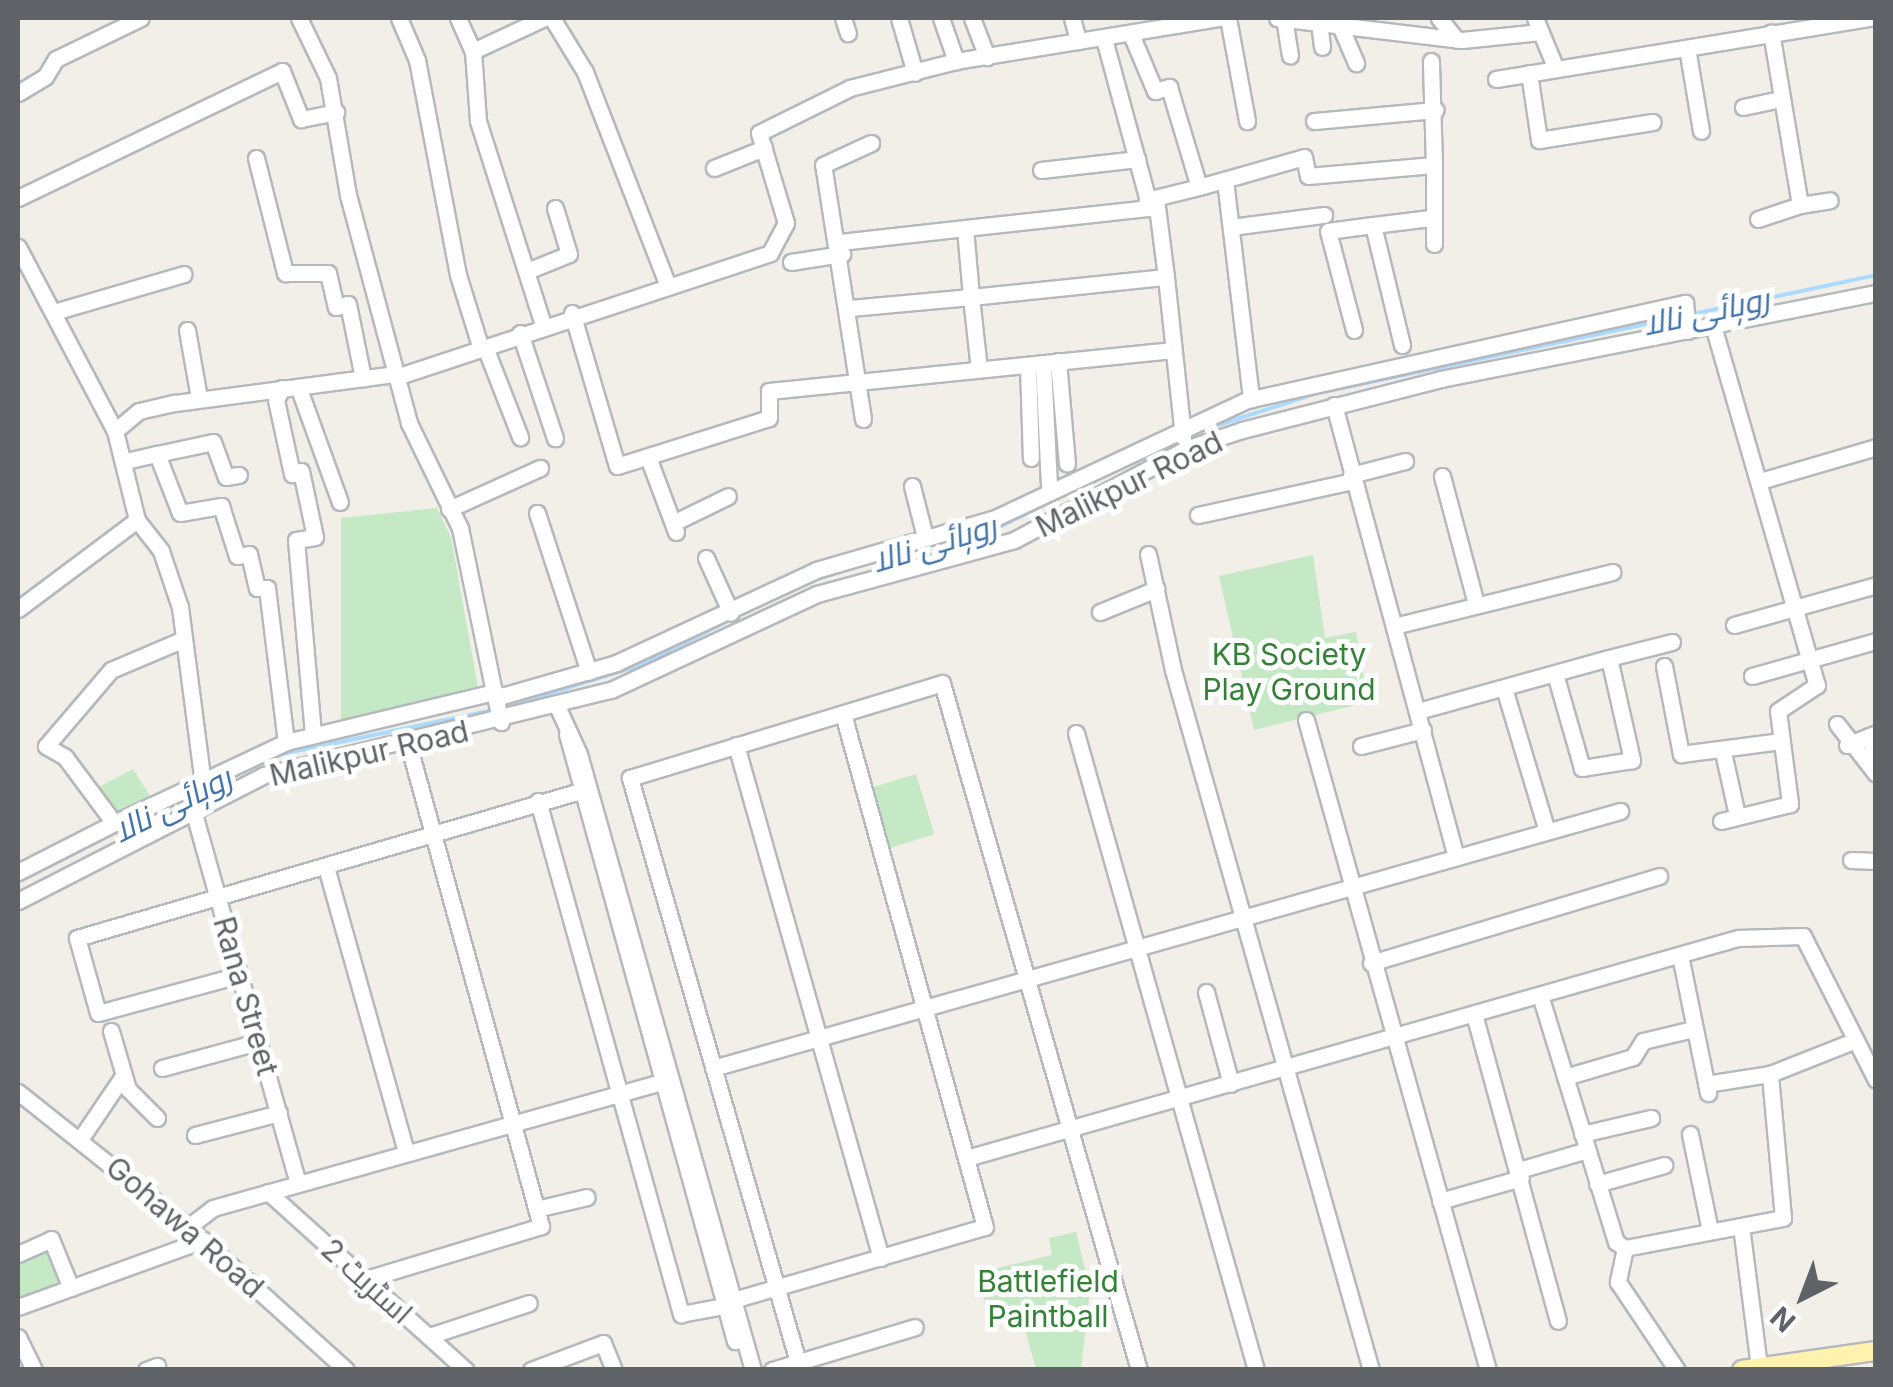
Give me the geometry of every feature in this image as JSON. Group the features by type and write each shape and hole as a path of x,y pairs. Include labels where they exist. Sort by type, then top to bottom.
{"main road":[{"path":"1750,1368 1811,1364 1876,1351"}],"street":[{"path":"18,94 56,59 141,18"},
{"path":"299,18 336,112 348,194 417,451 460,528 500,720"},
{"path":"399,18 418,60 458,275 520,437"},
{"path":"458,18 473,51 478,121 543,325"},
{"path":"473,51 544,18"},
{"path":"552,18 585,72 668,286"},
{"path":"899,18 915,73"},
{"path":"941,18 956,61"},
{"path":"972,18 987,57"},
{"path":"1072,18 1078,42"},
{"path":"114,430 139,411 200,398 396,376 572,313 668,286 778,245 786,223 761,130 850,88 956,61 1104,39 1182,20 1218,18"},
{"path":"1228,18 1247,121"},
{"path":"1290,56 1281,18 1338,21 1457,40 1538,25 1556,69"},
{"path":"1438,18 1457,40"},
{"path":"1496,79 1870,18"},
{"path":"1309,20 1322,47"},
{"path":"1338,21 1356,63"},
{"path":"1771,32 1800,205"},
{"path":"1131,34 1155,91 1168,87 1199,187"},
{"path":"1104,39 1148,204"},
{"path":"1687,48 1701,131"},
{"path":"1431,61 1436,110 1431,218 1434,244"},
{"path":"18,198 282,71 301,120 336,112"},
{"path":"1529,73 1539,140 1654,122"},
{"path":"1743,108 1782,99"},
{"path":"1314,121 1436,110"},
{"path":"863,419 841,248 823,164 872,142"},
{"path":"714,168 764,148"},
{"path":"256,158 285,272 328,273 336,307 348,304 364,378"},
{"path":"790,262 841,248 1148,204 1304,158 1308,176 1434,165"},
{"path":"1041,170 1136,160"},
{"path":"1225,180 1252,399"},
{"path":"1758,219 1830,200"},
{"path":"1148,204 1157,207 1185,440"},
{"path":"527,272 569,254 556,208"},
{"path":"1231,227 1324,215"},
{"path":"1354,330 1328,231 1431,218"},
{"path":"1373,225 1402,345"},
{"path":"965,228 980,369"},
{"path":"18,247 54,312 96,408 114,430 126,461 137,520 160,551 184,639 202,776"},
{"path":"54,312 184,274"},
{"path":"850,308 1166,277"},
{"name":"Malikpur Road","path":"18,901 312,745 408,743 558,708 735,620 996,530 1185,440 1334,405 1438,367 1687,322 1714,328 1876,294"},
{"path":"572,313 617,466 769,418 769,392 1172,350"},
{"path":"18,872 202,776 286,742 312,745 494,692 589,672 735,620 925,537 996,530 1185,440 1252,399 1687,322"},
{"path":"1714,328 1796,607 1816,692 1780,706 1780,741 1790,804 1721,821"},
{"path":"187,330 200,398"},
{"path":"520,333 555,438"},
{"path":"1030,458 1043,363"},
{"path":"1043,363 1067,464"},
{"path":"1043,363 1049,486"},
{"path":"282,388 276,400 292,474 301,471 314,537 296,540 312,745"},
{"path":"299,389 340,502"},
{"path":"1334,405 1456,857"},
{"path":"126,461 213,442 226,477 240,475"},
{"path":"1760,481 1876,447"},
{"path":"156,454 180,513 221,506 237,556 250,554 257,588 267,588 286,742"},
{"path":"648,457 674,528 728,496"},
{"path":"1198,515 1352,478 1405,461"},
{"path":"449,509 540,468"},
{"path":"1442,476 1476,604"},
{"path":"912,486 925,537"},
{"path":"538,512 589,672"},
{"path":"18,610 23,592 137,520"},
{"path":"1148,554 1244,918 1372,1370"},
{"path":"706,558 735,620"},
{"path":"1394,626 1612,572"},
{"path":"1734,625 1876,585"},
{"path":"1100,612 1156,590"},
{"path":"114,823 66,757 46,746 111,670 184,639"},
{"path":"1752,676 1876,641"},
{"path":"1418,711 1672,642"},
{"path":"1556,674 1582,768 1628,762 1635,754 1609,658"},
{"path":"1664,666 1681,754 1723,752 1780,741"},
{"path":"798,1362 628,784 736,745 934,684 948,690 1139,1370"},
{"path":"1504,688 1547,831"},
{"path":"558,708 667,1080 743,1370"},
{"path":"538,801 681,1314 982,1231 970,1158 843,714"},
{"path":"1306,720 1488,1370"},
{"path":"1837,724 1847,744 1876,774"},
{"path":"1361,746 1423,730"},
{"path":"1076,733 1256,1370"},
{"path":"567,734 577,792 667,1080"},
{"path":"1847,744 1872,734 1876,755"},
{"path":"366,1279 535,1232 536,1209 408,743"},
{"path":"736,745 881,1258"},
{"path":"1723,752 1737,815"},
{"path":"240,975 103,1014 86,974 80,933 326,867 432,832 577,792"},
{"name":"Rana Street","path":"192,810 298,1184"},
{"path":"713,1068 1620,811"},
{"path":"1851,860 1876,860"},
{"path":"326,867 406,1152"},
{"path":"1372,963 1660,876"},
{"path":"970,1158 1738,938 1803,936 1876,1080"},
{"path":"1680,955 1707,1088 1770,1074 1856,1040"},
{"path":"1206,992 1230,1084"},
{"path":"1540,995 1616,1242 1626,1248 1782,1218 1770,1074"},
{"path":"1474,1014 1558,1321"},
{"path":"1565,1077 1633,1057 1643,1041 1694,1028"},
{"path":"111,1032 123,1076 158,1118"},
{"path":"162,1068 258,1042"},
{"path":"82,1138 123,1076"},
{"path":"188,1228 213,1208 667,1080"},
{"name":"Gohawa Road","path":"18,1092 82,1138 203,1240 346,1370"},
{"path":"195,1135 278,1114"},
{"path":"1440,1201 1520,1174 1585,1142 1651,1118"},
{"path":"1690,1134 1710,1231"},
{"path":"1598,1184 1664,1165"},
{"name":"اسٹریٹ 2","path":"268,1192 466,1370"},
{"path":"536,1209 587,1197"},
{"path":"1741,1226 1750,1368"},
{"path":"18,1254 51,1238 72,1288"},
{"path":"18,1307 203,1240"},
{"path":"1626,1248 1618,1282 1677,1370"},
{"path":"429,1336 529,1303"},
{"path":"728,1303 753,1370"},
{"path":"772,1370 916,1327"},
{"path":"18,1337 34,1370"},
{"path":"531,1370 603,1344 614,1370"}],"green space":[{"path":"437,508 451,537 479,693 341,721 341,518"},
{"name":"KB Society Play Ground","path":"1313,555 1325,638 1356,632 1368,702 1254,730 1219,576"},
{"path":"133,769 152,799 117,817 97,788"},
{"path":"916,774 934,834 890,848 872,787"},
{"name":"Battlefield Paintball","path":"1076,1232 1090,1289 1081,1369 1036,1369 1026,1333 985,1304 977,1273 1052,1255 1049,1238"},
{"path":"50,1245 66,1286 18,1304 18,1260"}],"waterway":[{"name":"روہائی نالا","path":"1693,314 1876,275"},
{"name":"روہائی نالا","path":"1197,432 1314,394 1683,316"},
{"name":"روہائی نالا","path":"945,540 1001,526 1111,472"},
{"name":"روہائی نالا","path":"807,582 879,560"},
{"name":"روہائی نالا","path":"503,708 641,665 771,599"},
{"name":"روہائی نالا","path":"273,756 493,710"},
{"name":"روہائی نالا","path":"18,882 174,803"}]}
